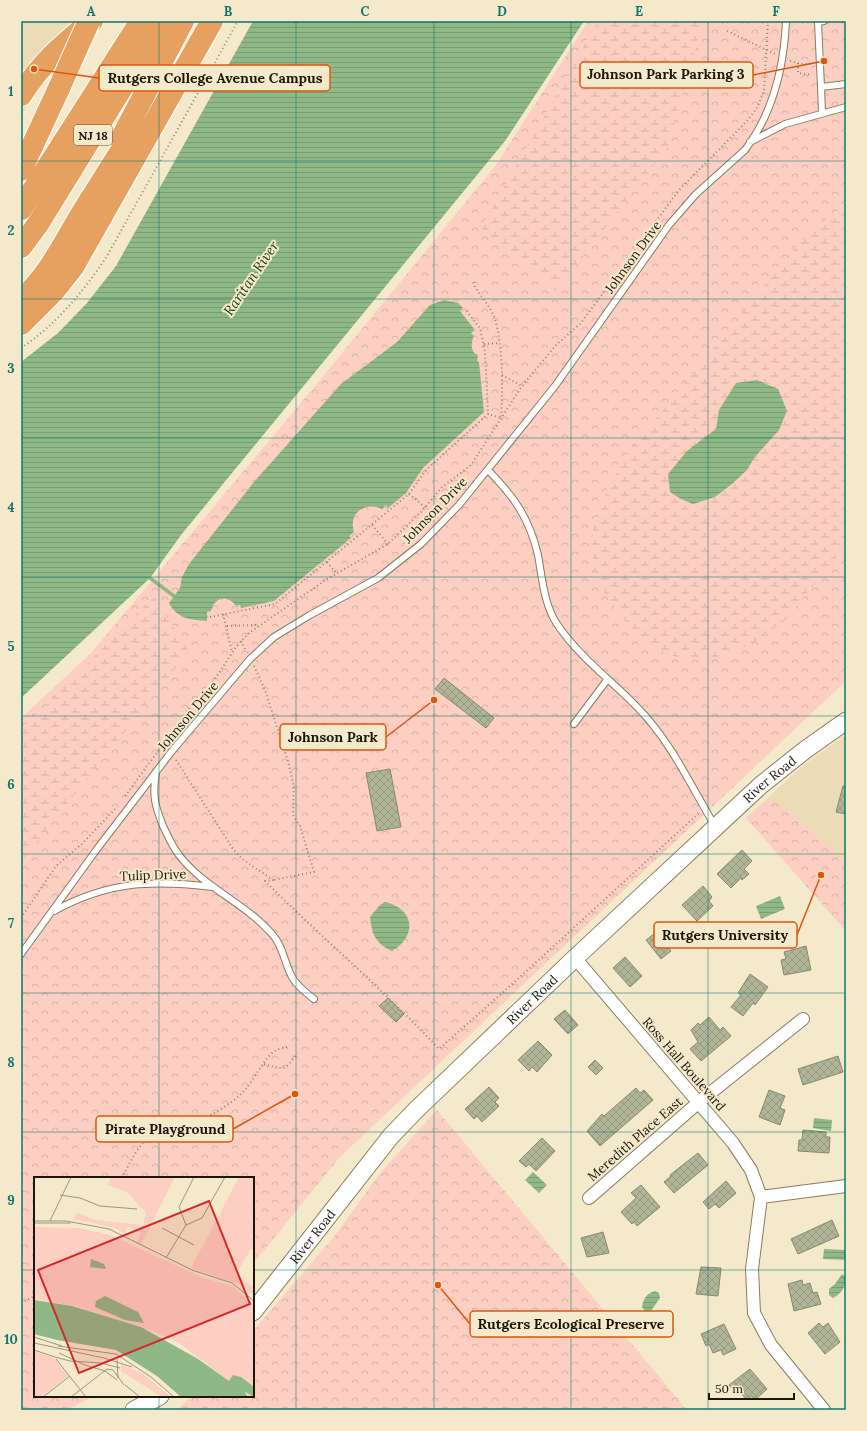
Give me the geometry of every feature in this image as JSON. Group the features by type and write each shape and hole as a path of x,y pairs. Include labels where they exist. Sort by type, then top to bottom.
{"highway":[{"path":"21,170 90,21"},
{"path":"21,95 43,64 90,21"},
{"name":"NJ 18","path":"21,209 141,21"},
{"name":"NJ 18","path":"21,247 38,224 163,21"},
{"path":"85,208 183,21"},
{"path":"28,294 49,270 85,208 204,21"},
{"path":"21,324 54,291 77,261 212,21"}],"street":[{"name":"River Road","path":"254,1311 391,1136 416,1110 715,827 772,776 846,721"},
{"name":"Ross Hall Boulevard","path":"575,958 733,1143 751,1170 761,1196"},
{"name":"Meredith Place East","path":"589,1198 699,1102 803,1019"},
{"path":"824,1410 771,1345 754,1313 752,1269 761,1196 846,1186"},
{"path":"134,1410 158,1397"}],"lane":[{"name":"Johnson Drive","path":"21,954 97,849 172,751 250,659 274,637 310,615 378,578 421,544 459,505 488,470 555,386 669,225 696,194 750,142 768,111 776,89 785,39 786,21"},
{"path":"822,112 818,22 824,21"},
{"path":"821,87 846,84"},
{"path":"750,142 785,124 822,112 846,108"},
{"path":"488,470 504,487 525,514 537,553 544,593 556,623 576,648 607,680 638,707 666,742 715,827"},
{"path":"574,724 607,680"},
{"name":"Tulip Drive","path":"157,771 153,795 159,815 171,843 190,867 213,887 256,917 273,935 282,948 291,977 314,999"},
{"name":"Tulip Drive","path":"52,912 92,893 122,885 180,883 213,887"}],"path":[{"path":"21,348 62,313 91,280 107,256 238,21"},
{"path":"125,797 188,709 209,688 232,652 241,641 260,626 337,574 388,544 425,507 441,488 471,465 522,386 556,346 581,323 679,190 747,121 757,108 764,91 768,52 768,21"},
{"path":"727,31 778,56"},
{"path":"790,61 820,64"},
{"path":"798,63 798,73 800,75 821,75"},
{"path":"474,282 475,287 495,318 502,375 501,418"},
{"path":"465,309 480,328 483,344 488,414"},
{"path":"483,344 499,343"},
{"path":"502,375 522,386"},
{"path":"488,414 501,418"},
{"path":"210,617 275,604 409,494 426,470 488,414"},
{"path":"409,494 425,507"},
{"path":"372,525 388,544"},
{"path":"327,562 337,574"},
{"path":"223,614 227,626 230,649 232,652"},
{"path":"227,626 260,626"},
{"path":"241,641 247,652"},
{"path":"253,665 265,690 288,761 294,787 293,815 300,826 314,872 265,881 306,922 402,1010 439,1049 520,977 704,808"},
{"path":"166,740 232,849 242,859 273,880"},
{"path":"21,918 56,866 83,843 116,809"},
{"path":"123,1177 143,1143 157,1130 191,1122 214,1114 246,1089 276,1050 290,1046"},
{"path":"264,1064 281,1069 285,1068 290,1065 297,1053"},
{"path":"21,1304 34,1297"}],"shaded area":[{"path":"21,21 75,21 21,116"},
{"path":"846,734 846,931 746,818 801,767"}],"green space":[{"path":"588,21 846,21 846,681 340,1157 254,1263 254,1177 34,1177 34,1397 92,1397 67,1410 21,1410 21,718 91,653 320,380 496,165"},
{"path":"598,21 703,21 668,147 556,291 481,228"},
{"path":"846,205 846,546 784,621 757,641 730,654 707,659 683,659 661,651 637,634 618,613 601,587 594,571 591,547 595,518 607,490 627,454 808,232"},
{"path":"154,596 189,651 21,862 21,730"},
{"path":"771,797 844,860 846,858 846,931 746,818"},
{"path":"437,1110 687,1410 177,1410 191,1397 254,1397 254,1330 333,1238 381,1172"}],"water":[{"name":"Raritan River","path":"253,21 584,21 505,141 181,535 150,578 21,698 21,362 58,333 87,303 116,266"},
{"path":"444,300 458,303 463,308 460,311 475,330 471,333 474,336 472,348 478,356 477,361 479,362 484,412 423,468 406,493 388,508 386,505 382,509 370,507 359,510 353,519 354,532 349,536 351,538 274,601 241,608 240,605 236,606 229,600 218,600 211,611 207,612 207,621 185,618 176,612 169,603 180,588 182,577 189,564 254,482 341,384 397,342 430,305"},
{"path":"757,380 778,389 787,411 779,430 754,458 747,470 715,497 693,504 670,492 668,474 687,451 716,429 719,410 736,383"},
{"path":"780,896 785,909 761,919 756,906"},
{"path":"385,902 395,905 402,910 407,916 409,923 409,930 406,938 392,951 382,945 375,937 370,917 380,905"},
{"path":"814,1118 832,1120 831,1131 813,1128"},
{"path":"533,1172 547,1185 539,1193 525,1180"},
{"path":"824,1249 846,1250 846,1260 823,1259"},
{"path":"842,1274 846,1277 844,1287 841,1292 833,1298 829,1295 829,1289 835,1284"},
{"path":"655,1291 659,1293 660,1298 651,1311 646,1312 642,1307 643,1301 648,1295"}],"building":[{"path":"444,678 494,718 486,728 435,689"},
{"path":"390,769 401,827 377,831 366,773"},
{"path":"843,786 846,786 846,814 836,812"},
{"path":"742,850 752,861 744,869 749,874 742,880 741,878 731,888 717,874"},
{"path":"703,886 712,897 709,901 713,906 697,921 682,905"},
{"path":"658,931 669,945 667,946 671,951 661,959 646,940"},
{"path":"806,946 811,970 784,975 781,960 786,959 784,952"},
{"path":"625,957 642,976 630,987 613,968"},
{"path":"750,974 768,987 755,1005 753,1003 743,1016 731,1007 741,995 738,993"},
{"path":"388,998 404,1014 396,1022 379,1006"},
{"path":"565,1010 578,1025 568,1034 554,1019"},
{"path":"709,1017 720,1030 723,1027 731,1036 701,1061 690,1049 698,1042 691,1030 698,1023 700,1025"},
{"path":"538,1041 552,1055 537,1072 532,1067 529,1071 518,1060"},
{"path":"838,1056 843,1072 803,1085 798,1069"},
{"path":"595,1060 603,1068 596,1075 588,1067"},
{"path":"489,1087 499,1098 495,1102 499,1106 482,1122 477,1116 474,1119 465,1109"},
{"path":"636,1088 640,1093 644,1090 653,1100 600,1146 587,1131 602,1114 604,1116"},
{"path":"769,1090 785,1096 780,1108 785,1110 780,1125 759,1117"},
{"path":"803,1130 826,1132 826,1137 830,1137 829,1153 798,1151 799,1140 802,1140"},
{"path":"542,1138 555,1151 536,1171 529,1164 526,1167 519,1161"},
{"path":"698,1153 708,1165 674,1193 664,1182 671,1176 670,1175"},
{"path":"726,1181 736,1193 719,1208 715,1204 709,1209 703,1202"},
{"path":"641,1185 660,1207 637,1226 634,1222 632,1224 621,1212 636,1198 631,1193"},
{"path":"832,1220 839,1236 798,1254 791,1239"},
{"path":"603,1232 609,1253 587,1257 581,1238"},
{"path":"701,1267 721,1268 718,1296 696,1294"},
{"path":"802,1280 803,1285 810,1283 813,1293 817,1292 821,1304 794,1311 788,1284"},
{"path":"819,1323 823,1327 828,1323 840,1342 825,1354 808,1333"},
{"path":"724,1324 736,1349 723,1355 721,1350 713,1353 709,1344 706,1346 701,1334"},
{"path":"750,1369 767,1389 755,1400 752,1396 747,1400 740,1392 737,1394 729,1385"}],"waterway":[{"path":"150,578 174,596"}],"place":[{"name":"Johnson Park Parking 3","path":"824,61"},
{"name":"Rutgers College Avenue Campus","path":"34,69"},
{"name":"Johnson Park","path":"434,700"},
{"name":"Rutgers University","path":"821,875"},
{"name":"Pirate Playground","path":"295,1094"},
{"name":"Rutgers Ecological Preserve","path":"438,1285"}]}
